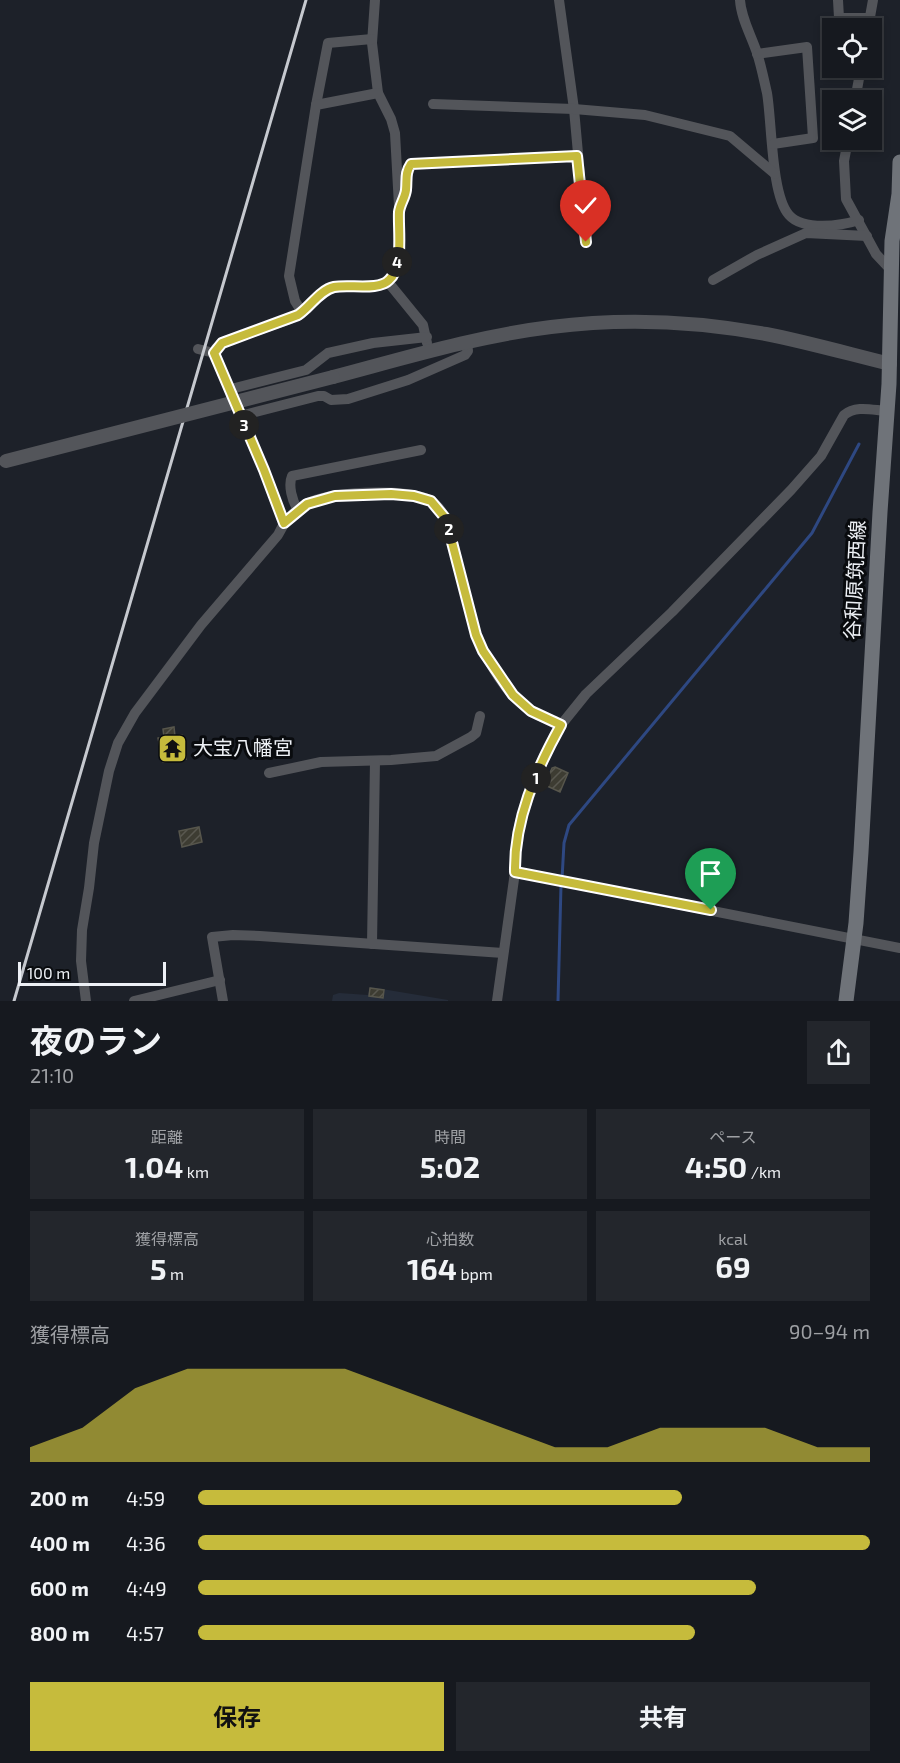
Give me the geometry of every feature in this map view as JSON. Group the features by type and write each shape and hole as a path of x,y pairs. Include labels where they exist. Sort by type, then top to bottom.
{"main road":[{"name":"谷和原筑西線","path":"846,1001 861,852 886,411 895,365 891,270 896,243 900,162"}],"street":[{"path":"214,353 222,343 290,319 302,312 322,293 335,287 381,285 388,282 394,273 399,249 396,165 393,126 378,93 372,39 375,0"},
{"path":"559,0 574,109 586,242"},
{"path":"740,0 741,10 757,54 767,93 778,190 790,216 801,223 831,226 859,220"},
{"path":"838,0 839,18"},
{"path":"870,18 873,0"},
{"path":"302,312 295,302 289,276 328,43 372,39"},
{"path":"757,54 807,47 813,138 773,144"},
{"path":"316,105 378,93"},
{"path":"433,104 574,109 645,115 729,136 775,174"},
{"path":"846,150 844,161 846,198 876,254 891,270"},
{"path":"396,165 577,156"},
{"path":"399,210 406,193 406,171 411,164"},
{"path":"713,280 757,255 806,233 867,236"},
{"path":"388,282 423,325 428,352"},
{"path":"3,462 467,342 572,325 639,323 718,327 763,334 895,365"},
{"path":"231,389 306,370 328,353 373,343 427,337"},
{"path":"240,416 318,396 331,400 348,399 408,380 465,355 468,349 467,342"},
{"path":"198,349 214,353"},
{"path":"214,353 231,389 284,523"},
{"path":"497,1001 520,821 543,761 561,725 586,694 672,612 791,490 821,456 844,415 849,411 859,409 886,411"},
{"path":"298,510 293,498 290,480 292,476 421,450"},
{"path":"86,1001 81,961 82,930 94,843 109,771 118,743 135,713 201,625 278,535 284,523 298,510 319,499 353,494 414,496 425,498 437,506 448,525 476,635 483,651 513,695 531,711 561,725"},
{"path":"269,773 320,762 375,761 436,756 476,733 480,716"},
{"path":"372,944 375,761"},
{"path":"515,872 900,948"},
{"path":"223,1001 212,937 233,935 503,953"},
{"path":"134,1001 220,980"}],"shaded area":[{"path":"370,987 448,1001 332,1001 333,995 339,993 368,995"}],"building":[{"name":"大宝八幡宮","path":"174,727 175,736 182,735 186,759 163,762 158,738 164,737 163,729"},
{"path":"555,767 568,773 560,792 545,785 552,768"},
{"path":"199,827 202,842 182,847 179,831"},
{"path":"370,988 384,990 383,998 369,996"}],"waterway":[{"path":"562,879 564,843 569,825 812,533 859,444"},
{"path":"558,1001 561,885"}],"railway":[{"path":"14,1001 306,0"}],"place":[{"name":"大宝八幡宮","path":"172,748"}],"route":[{"path":"586,242 577,156 411,164 406,171 406,193 399,210 399,249 394,273 388,282 381,285 335,287 322,293 298,315 222,343 218,345 214,353 231,389 284,523 307,504 319,499 353,494 391,494 425,498 443,513 464,583 476,635 483,651 513,695 531,711 561,725 543,761 520,821 515,872 711,910"}]}
